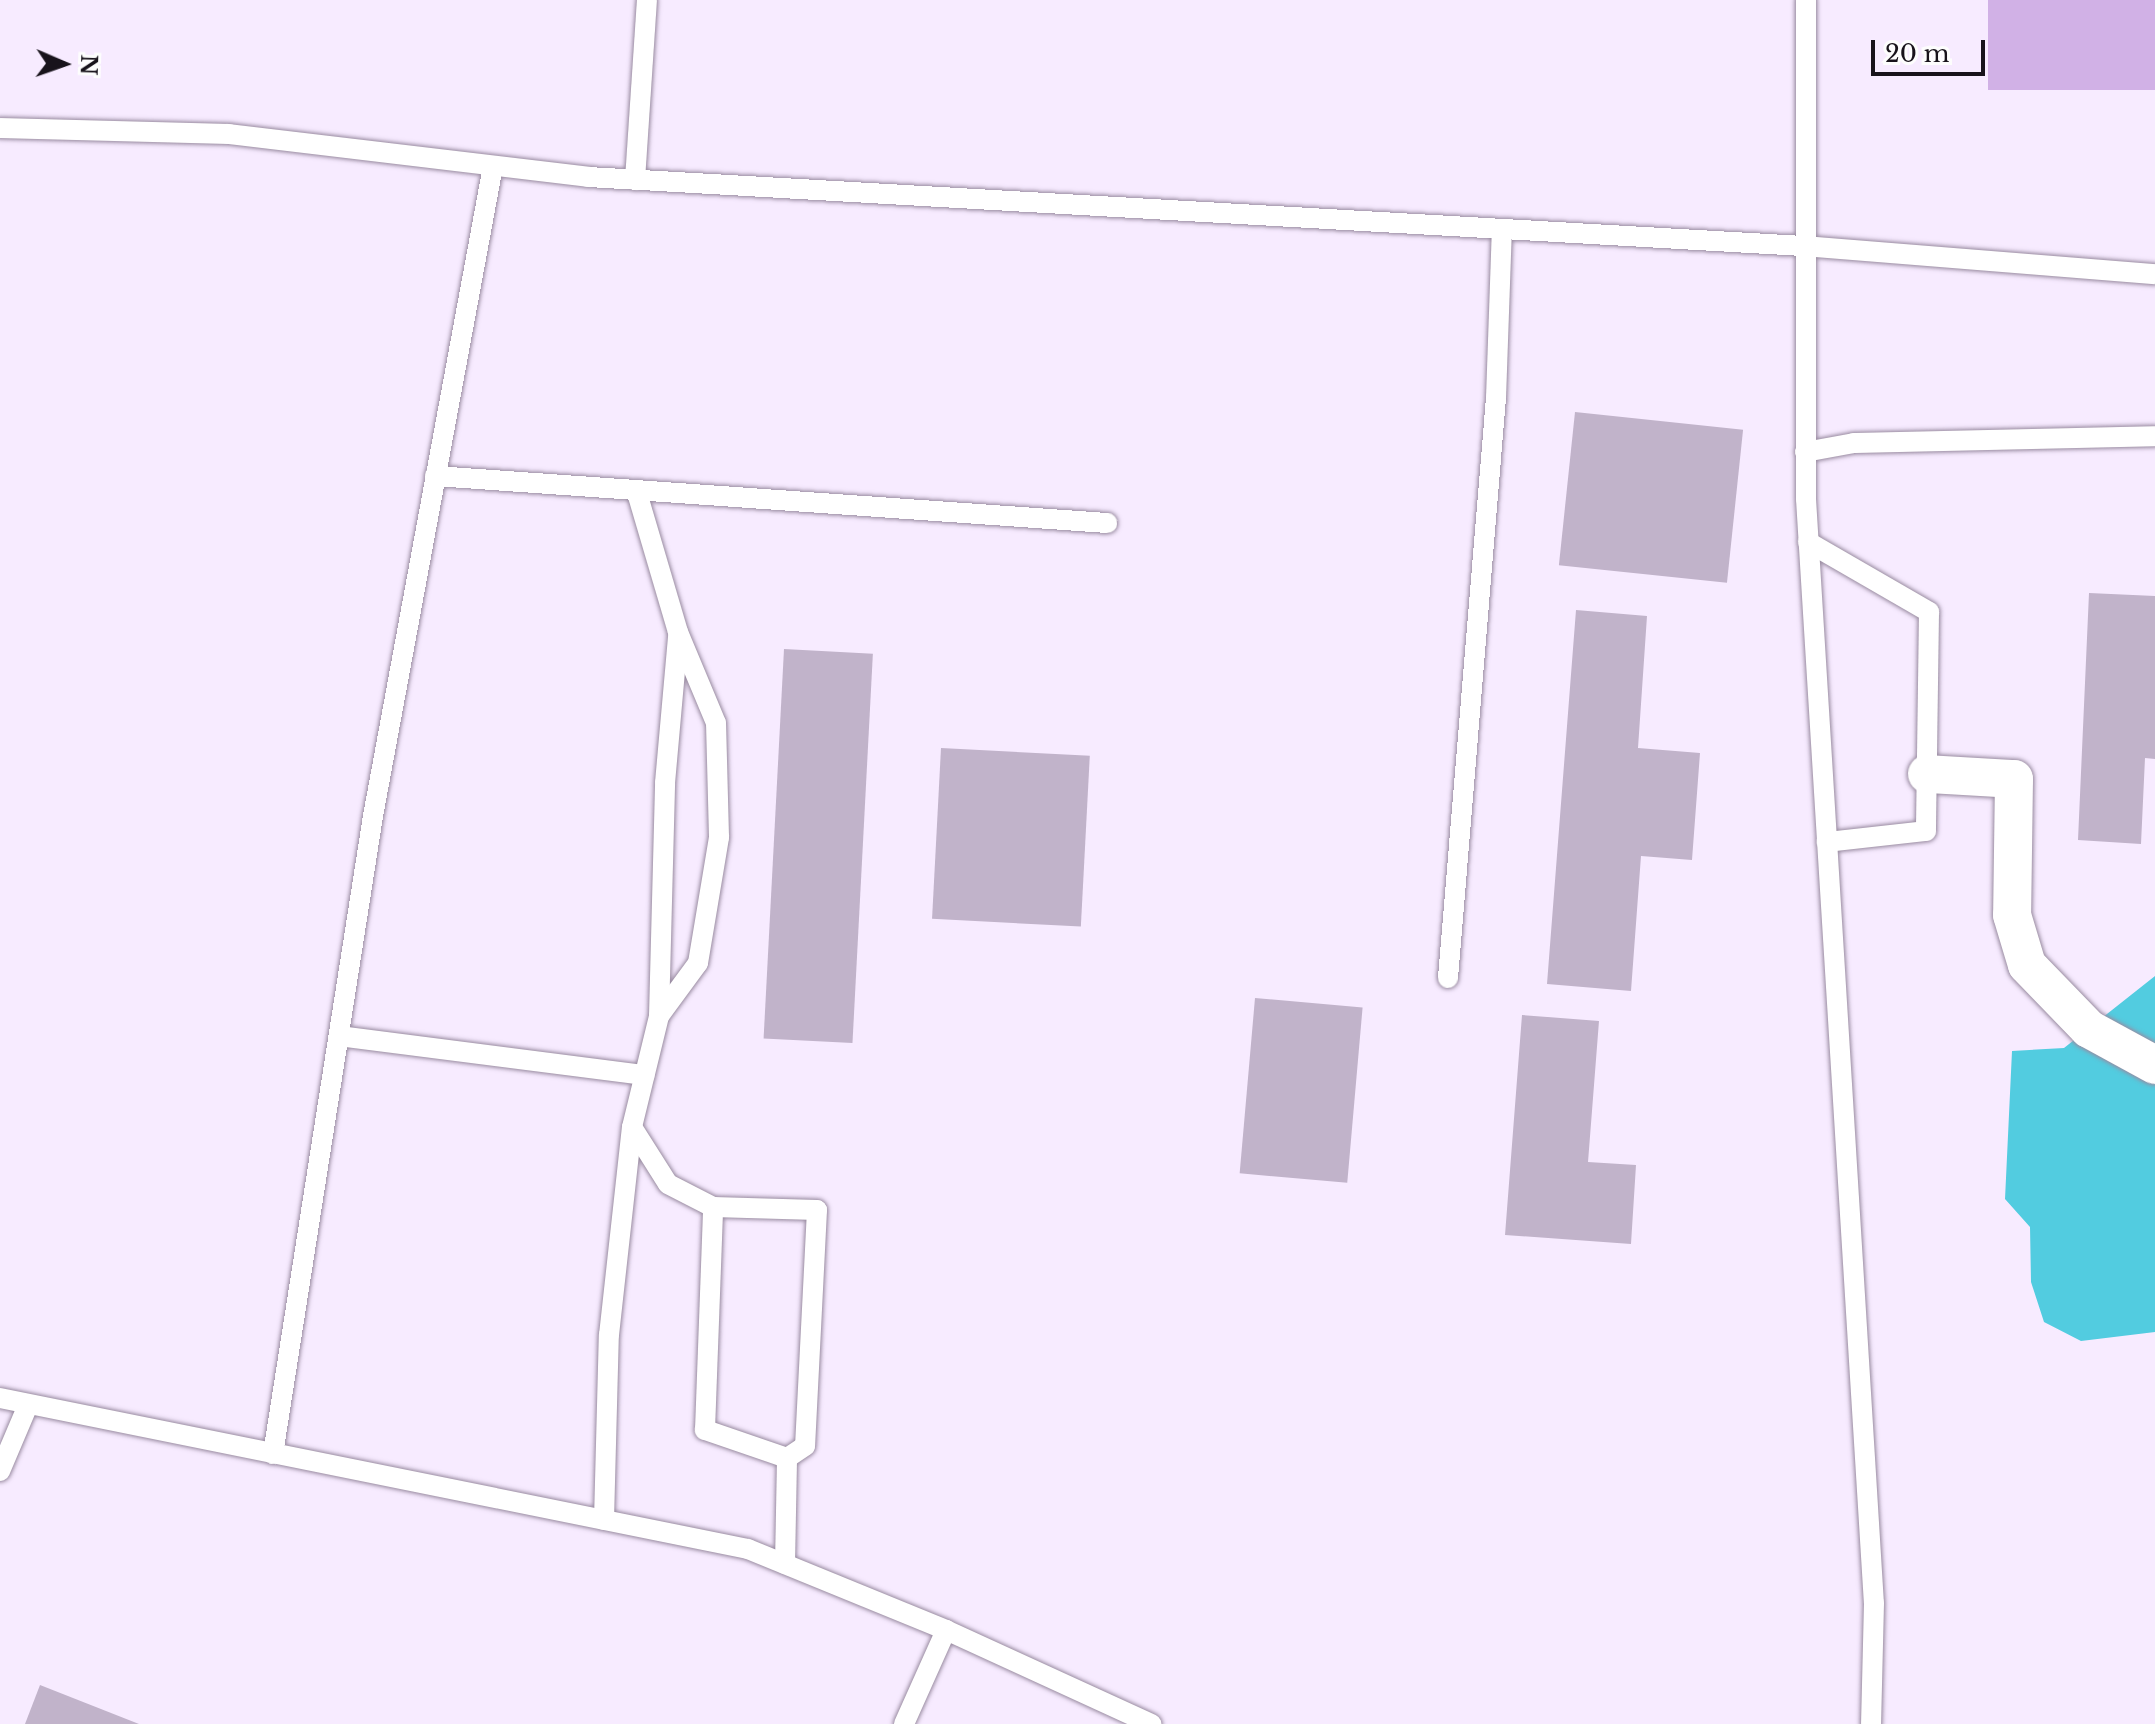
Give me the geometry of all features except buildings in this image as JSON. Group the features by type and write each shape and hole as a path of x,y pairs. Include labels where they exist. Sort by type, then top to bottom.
{"street":[{"path":"1927,774 2014,779 2012,915 2027,965 2089,1029 2155,1065"}],"lane":[{"path":"635,180 647,0"},
{"path":"1806,0 1804,246 1808,542 1874,1603 1871,1724"},
{"path":"0,128 229,134 635,180 1804,246 2155,274"},
{"path":"273,1454 339,1036 435,476 493,166"},
{"path":"1448,978 1496,398 1502,229"},
{"path":"1805,452 1854,443 2155,436"},
{"path":"435,476 637,493 1107,523"},
{"path":"637,493 678,632 716,723 719,837 698,963 659,1016"},
{"path":"1808,542 1929,612 1926,831 1827,842"},
{"path":"604,1520 609,1335 632,1127 659,1016 665,783 678,632"},
{"path":"339,1036 645,1075"},
{"path":"632,1127 668,1184 713,1207 817,1210 805,1446 787,1458"},
{"path":"713,1207 705,1430 787,1458"},
{"path":"0,1398 748,1549 946,1630 1151,1724"},
{"path":"0,1471 28,1405"},
{"path":"785,1564 787,1458"},
{"path":"904,1724 946,1630"}],"shaded area":[{"path":"1988,0 2155,0 2155,90 1988,90"}],"water":[{"path":"2155,976 2155,1332 2081,1341 2044,1322 2031,1282 2030,1227 2005,1199 2012,1051 2064,1048"}]}
